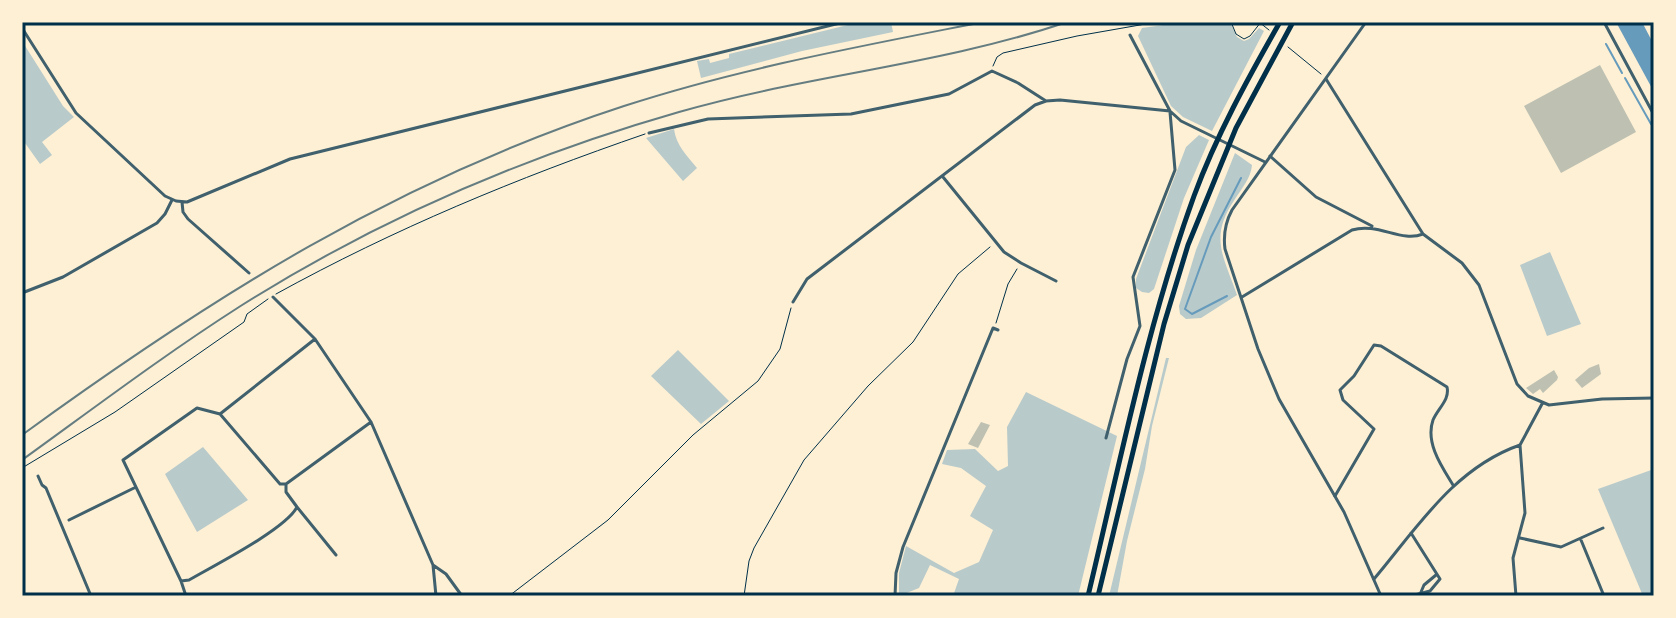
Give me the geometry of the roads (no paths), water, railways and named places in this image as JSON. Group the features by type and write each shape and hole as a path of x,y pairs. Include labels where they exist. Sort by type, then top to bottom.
{"highway":[{"path":"1088,596 1156,320 1179,240 1207,165 1241,93 1280,22"},
{"path":"1098,596 1164,324 1188,245 1218,169 1260,80 1293,22"}],"street":[{"path":"22,28 87,125 172,200 182,202 196,200 290,159 844,22"},
{"path":"1366,22 1226,221 1224,237 1225,249 1263,361 1279,399 1335,496 1381,596"},
{"path":"1604,22 1654,115"},
{"path":"1130,35 1170,111 1181,121 1265,162"},
{"path":"649,133 708,119 851,114 949,94 992,71 1046,101"},
{"path":"1326,79 1423,234 1454,256 1475,279 1517,384 1528,396 1542,404 1654,398"},
{"path":"793,302 807,279 1024,113 1046,101 1097,102 1170,111"},
{"path":"1106,438 1127,359 1140,326 1133,277 1175,170 1170,111"},
{"path":"1270,156 1316,197 1372,227 1415,238 1423,234"},
{"path":"943,177 995,243 1021,263 1056,281"},
{"path":"22,293 63,277 157,223 172,200"},
{"path":"182,202 188,219 249,273"},
{"path":"1242,297 1352,230 1372,227"},
{"path":"273,297 315,339 371,422 433,565 436,596"},
{"path":"895,596 896,573 903,547 996,329"},
{"path":"220,414 315,339"},
{"path":"1335,496 1374,429 1343,400 1340,390 1354,376 1374,345 1381,346 1447,387 1447,397 1433,422 1432,438 1438,460 1453,485"},
{"path":"1516,596 1513,558 1525,513 1520,445 1542,404"},
{"path":"186,596 123,460 128,455 197,408 220,414 280,484 286,484 371,422"},
{"path":"1374,579 1453,485 1487,459 1520,445"},
{"path":"38,476 46,488 91,596"},
{"path":"286,484 286,492 336,555"},
{"path":"69,520 135,488"},
{"path":"181,581 189,580 270,531 294,513 297,507"},
{"path":"1520,538 1561,547 1603,528"},
{"path":"1411,533 1439,582 1430,591 1411,596"},
{"path":"1580,539 1604,596"},
{"path":"433,565 446,574 462,596"}],"water":[{"path":"1616,22 1642,22 1654,45 1654,92"}],"waterway":[{"path":"1606,44 1622,73"},
{"path":"1625,78 1651,124"},
{"path":"1227,296 1192,314 1185,309 1211,237 1241,178"}],"railway":[{"path":"22,435 237,289 384,206 461,169 541,136 668,92 802,59 983,22"},
{"path":"22,460 239,307 343,246 508,170 621,129 727,99 923,60 1067,22"}]}
